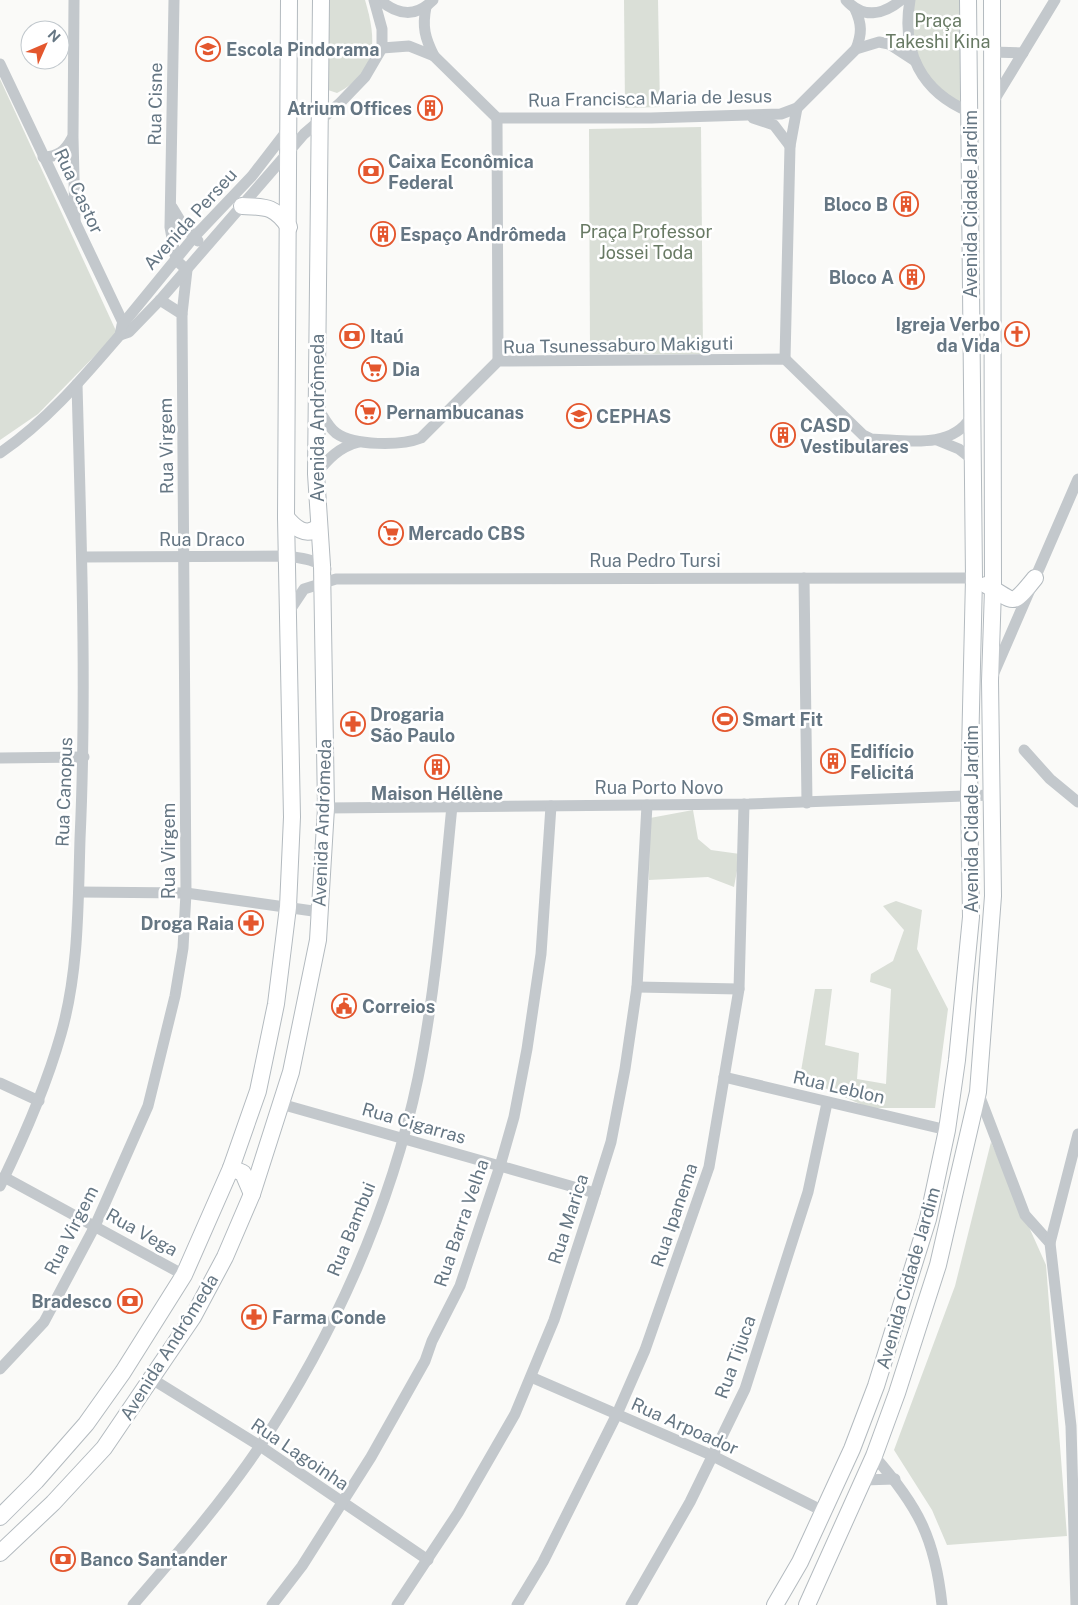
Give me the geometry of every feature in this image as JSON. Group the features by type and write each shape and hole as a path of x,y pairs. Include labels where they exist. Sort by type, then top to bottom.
{"main road":[{"name":"Avenida Andrômeda","path":"0,1517 36,1481 86,1424 123,1372 184,1275 231,1168 258,1091 276,1004 288,907 292,817 286,517 288,153 290,127 289,0"},
{"name":"Avenida Andrômeda","path":"0,1553 53,1503 104,1448 198,1308 225,1257 252,1194 291,1072 318,940 326,808 329,581 322,565 316,474 321,0"},
{"name":"Avenida Cidade Jardim","path":"775,1605 800,1562 852,1449 876,1386 923,1236 947,1130 957,1060 971,918 969,796 974,578 968,0"},
{"name":"Avenida Cidade Jardim","path":"807,1605 874,1456 897,1393 938,1264 978,1092 993,896 990,681 993,589 990,106 992,0"},
{"path":"242,206 264,207 278,211 289,227"},
{"path":"286,517 295,528 304,531 314,530 318,527"},
{"path":"974,578 1007,599 1012,600 1021,595 1035,578"},
{"path":"231,1168 243,1173 252,1194"},
{"path":"86,1424 101,1435 111,1437"},
{"path":"36,1481 53,1503"}],"street":[{"path":"74,0 73,137 76,224"},
{"name":"Rua Cisne","path":"174,0 172,207 170,228 176,260"},
{"path":"374,0 382,29 382,48 409,46 434,56"},
{"path":"380,0 390,9 402,13 412,13 429,4"},
{"path":"846,0 855,9 860,19 861,30 856,49"},
{"path":"855,9 875,13 885,11 902,0"},
{"path":"910,0 907,30 915,61 922,76 943,98 970,112"},
{"path":"990,106 1055,0"},
{"path":"429,4 423,23 424,36 434,56 497,118 498,361"},
{"name":"Rua Francisca Maria de Jesus","path":"497,118 781,114 797,108 856,49 879,42 889,44 915,61"},
{"name":"Avenida Perseu","path":"124,331 160,300 288,153 319,121 355,89 365,77 382,48"},
{"path":"992,52 1023,53"},
{"name":"Rua Castor","path":"0,64 76,224 124,331"},
{"path":"797,108 790,146 785,359 862,435 872,439 936,440 957,434 964,428 971,417"},
{"path":"744,116 774,125 783,134 790,146"},
{"name":"Avenida Perseu","path":"0,454 44,421 77,384 124,331 194,237 252,176 290,127"},
{"path":"43,156 60,154 67,149 73,137"},
{"path":"172,207 194,237 205,247"},
{"path":"176,260 186,270"},
{"name":"Rua Virgem","path":"0,1369 44,1322 95,1226 148,1106 175,996 183,948 186,893 182,314 186,270"},
{"path":"160,300 182,314"},
{"name":"Rua Tsunessaburo Makiguti","path":"316,406 336,433 360,442 409,443 421,438 498,361 785,359"},
{"name":"Rua Canopus","path":"2,1182 38,1101 61,1033 71,984 79,892 84,757 82,557 77,384"},
{"path":"936,440 959,449 973,460"},
{"path":"316,474 331,457 345,446 360,442"},
{"path":"990,681 1078,479"},
{"name":"Rua Draco","path":"82,557 287,556 322,565"},
{"path":"804,578 807,803"},
{"name":"Rua Pedro Tursi","path":"329,581 974,578"},
{"path":"287,615 304,589 329,581"},
{"path":"1024,750 1050,779 1078,802"},
{"path":"0,758 84,757"},
{"name":"Rua Porto Novo","path":"326,808 807,803 992,795"},
{"name":"Rua Ipanema","path":"517,1605 543,1562 616,1414 645,1350 709,1167 739,989 744,804"},
{"name":"Rua Marica","path":"397,1605 428,1560 515,1414 532,1377 554,1320 611,1142 625,1069 637,987 647,805"},
{"name":"Rua Bambui","path":"133,1605 217,1504 260,1446 311,1361 345,1291 375,1221 403,1138 418,1078 431,1001 452,806"},
{"name":"Rua Barra Velha","path":"272,1605 302,1566 343,1504 425,1361 460,1286 500,1166 514,1117 541,954 551,806"},
{"path":"79,892 186,893 320,912"},
{"path":"637,987 739,989"},
{"name":"Rua Leblon","path":"724,1077 947,1130"},
{"path":"0,1083 38,1101"},
{"path":"978,1092 1025,1215 1050,1244"},
{"name":"Rua Tijuca","path":"631,1605 690,1502 711,1455 745,1389 808,1192 827,1103"},
{"name":"Rua Cigarras","path":"280,1104 595,1193"},
{"path":"1076,1605 1070,1426 1050,1244 1078,1134"},
{"name":"Rua Vega","path":"2,1182 95,1226 184,1275"},
{"name":"Rua Arpoador","path":"532,1377 711,1455 823,1511"},
{"name":"Rua Lagoinha","path":"152,1379 260,1446 428,1560"},
{"path":"1070,1426 1078,1460"},
{"path":"874,1456 914,1506 931,1542 938,1572 942,1605"},
{"path":"863,1480 894,1479"}],"green space":[{"path":"328,0 365,0 371,28 371,54 367,65 350,85 337,93 328,90"},
{"path":"624,0 658,0 660,107 625,108"},
{"name":"Praça Takeshi Kina","path":"910,0 968,0 970,112 954,106 915,61"},
{"path":"0,79 117,333 38,414 0,440"},
{"name":"Praça Professor Jossei Toda","path":"701,127 703,354 590,354 589,129"},
{"path":"693,810 698,839 711,850 740,854 734,887 708,877 649,880 650,818"},
{"path":"896,901 922,910 917,949 948,1009 935,1108 869,1108 800,1077 815,989 832,989 825,1045 859,1053 857,1079 886,1084 891,989 870,982 871,974 893,961 904,930 883,906"},
{"path":"991,1142 1046,1265 1067,1536 947,1545 932,1510 894,1450 955,1286"}],"place":[{"name":"Escola Pindorama","path":"208,49"},
{"name":"Atrium Offices","path":"430,108"},
{"name":"Caixa Econômica Federal","path":"371,171"},
{"name":"Bloco B","path":"906,204"},
{"name":"Espaço Andrômeda","path":"383,234"},
{"name":"Bloco A","path":"912,277"},
{"name":"Igreja Verbo da Vida","path":"1017,334"},
{"name":"Itaú","path":"352,336"},
{"name":"Dia","path":"374,369"},
{"name":"Pernambucanas","path":"368,412"},
{"name":"CEPHAS","path":"579,416"},
{"name":"CASD Vestibulares","path":"783,435"},
{"name":"Mercado CBS","path":"391,533"},
{"name":"Smart Fit","path":"725,719"},
{"name":"Drogaria São Paulo","path":"353,724"},
{"name":"Edifício Felicitá","path":"833,761"},
{"name":"Maison Héllène","path":"437,767"},
{"name":"Droga Raia","path":"251,923"},
{"name":"Correios","path":"344,1006"},
{"name":"Bradesco","path":"130,1301"},
{"name":"Farma Conde","path":"254,1317"},
{"name":"Banco Santander","path":"63,1559"}]}
